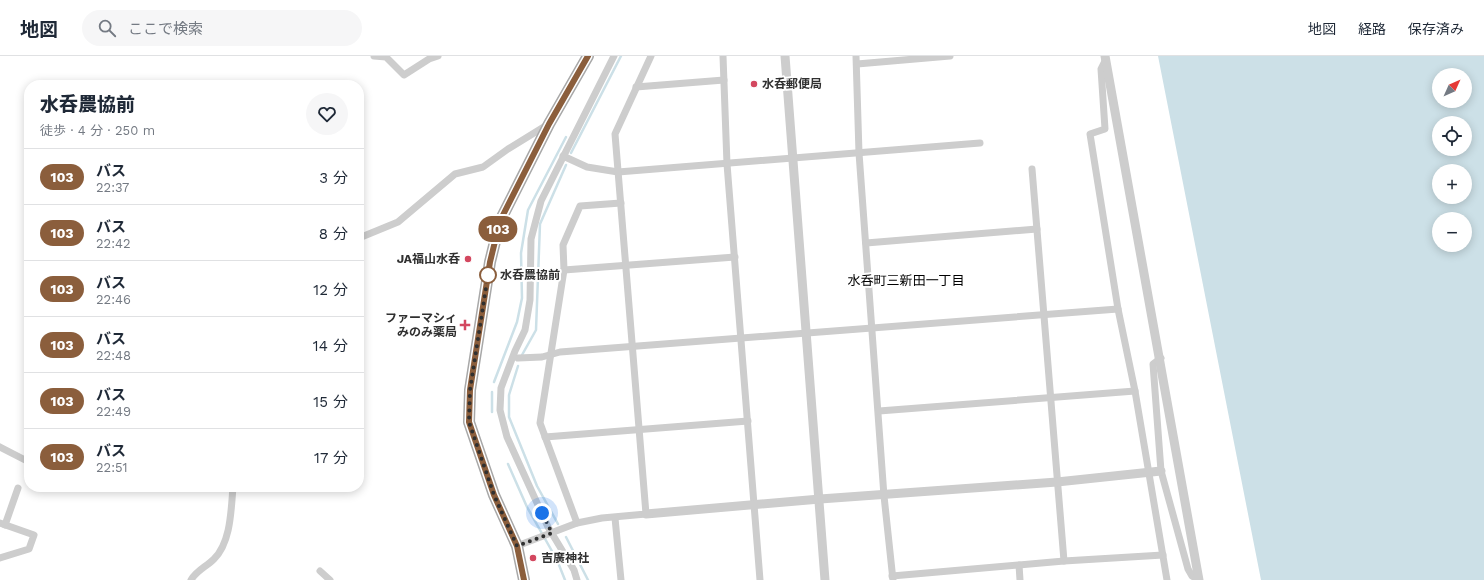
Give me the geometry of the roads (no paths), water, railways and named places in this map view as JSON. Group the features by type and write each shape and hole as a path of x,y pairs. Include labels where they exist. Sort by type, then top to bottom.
{"main road":[{"path":"524,580 517,546 494,495 469,422 470,390 490,262 500,221 549,124 588,56"}],"street":[{"path":"374,56 386,57 404,75 428,59 438,56"},
{"path":"577,580 574,570 546,534 507,437 500,410 501,388 515,351 525,330 530,300 531,239 541,201 614,56"},
{"path":"646,514 615,134 651,56"},
{"path":"724,56 727,164 760,580"},
{"path":"785,56 826,580"},
{"path":"856,56 859,153 884,496 893,578 1064,561 1163,555"},
{"path":"857,64 950,56"},
{"path":"1106,57 1101,69 1105,129 1090,134 1118,308 1136,390 1167,580"},
{"path":"1106,57 1199,580"},
{"path":"636,87 724,80"},
{"path":"364,236 398,222 455,174 483,167 508,149 549,124"},
{"path":"563,156 587,167 618,172 980,143"},
{"path":"1032,169 1064,561"},
{"path":"577,523 540,423 564,270 563,245 580,206 620,203"},
{"path":"866,243 1037,229"},
{"path":"564,270 626,264 734,257"},
{"path":"518,358 560,352 807,334 1118,308"},
{"path":"1160,358 1153,364 1160,471 1188,569 1192,576 1199,580"},
{"path":"879,411 1136,390"},
{"path":"545,437 748,422"},
{"path":"0,447 24,459"},
{"path":"517,546 577,523 646,514 755,506 820,499 884,496 1057,482 1160,471"},
{"path":"0,558 29,549 34,535 2,524 18,488"},
{"path":"191,580 196,572 215,559 220,551 230,518 233,492"},
{"path":"615,518 621,580"},
{"path":"1019,565 1020,580"},
{"path":"320,571 330,580"}],"waterway":[{"path":"571,153 621,56"},
{"path":"494,382 517,322 522,298 521,253 528,210 566,137"},
{"path":"522,355 536,330 540,224 566,165"},
{"path":"518,366 509,395 509,417 537,486 558,524"},
{"path":"492,392 492,412"},
{"path":"508,464 527,507 557,560 565,580"},
{"path":"566,537 588,580"}],"place":[{"name":"水呑郵便局","path":"754,84"},
{"name":"JA福山水呑","path":"468,259"},
{"name":"水呑農協前","path":"488,275"},
{"name":"ファーマシィ みのみ薬局","path":"465,325"},
{"name":"吉廣神社","path":"533,558"}],"district":[{"name":"水呑町三新田一丁目","path":"906,280"}]}
